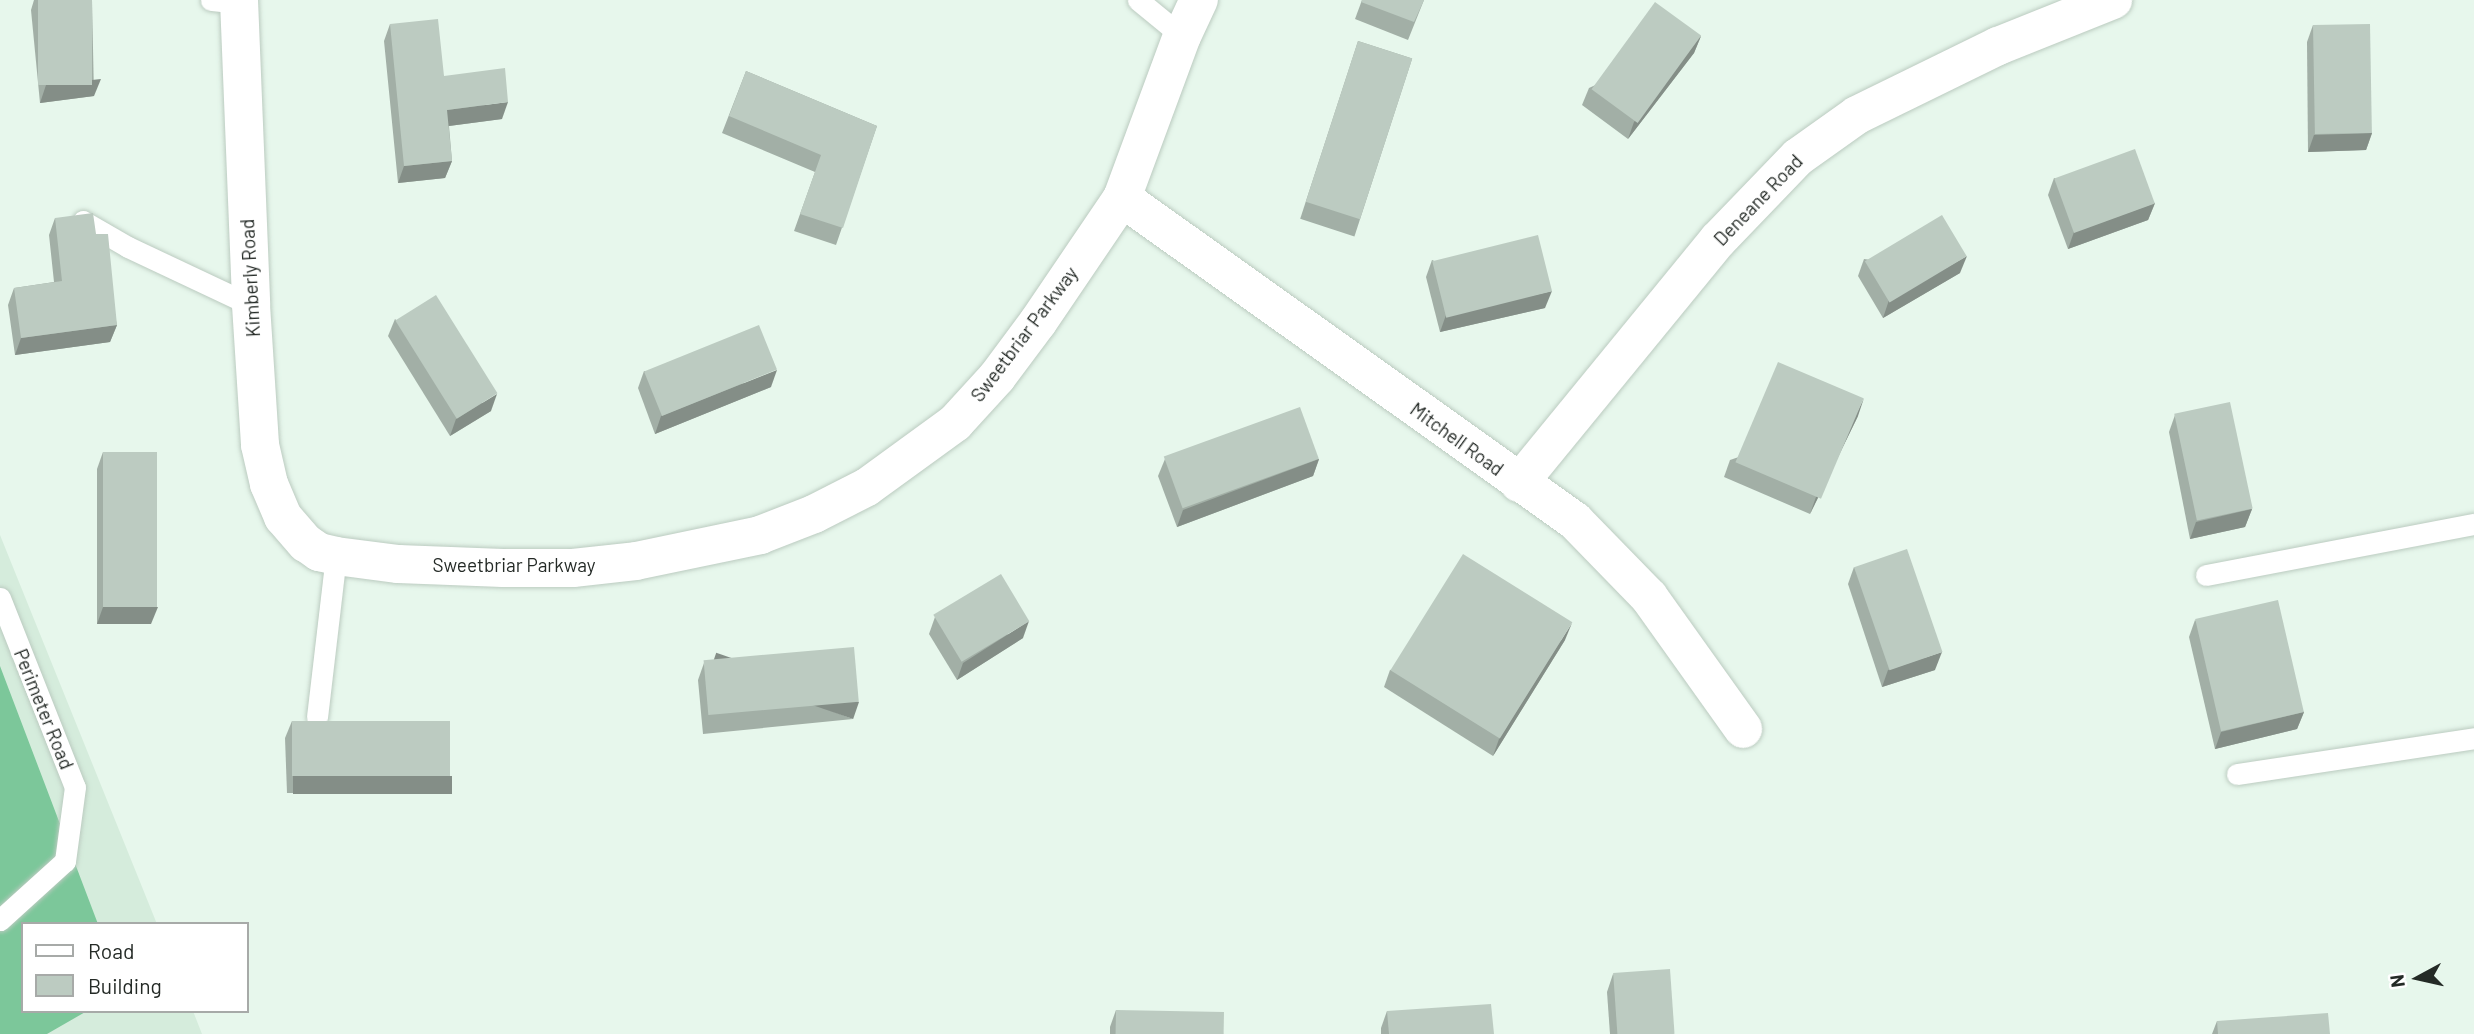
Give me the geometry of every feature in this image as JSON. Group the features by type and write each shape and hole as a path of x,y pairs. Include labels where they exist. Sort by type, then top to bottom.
{"street":[{"name":"Sweetbriar Parkway","path":"321,549 398,564 573,568 636,561 706,549 760,535 814,514 867,487 955,423 997,377 1038,322 1122,198 1182,36 1199,0"},
{"name":"Deneane Road","path":"1519,483 1718,240 1798,157 1857,115 1998,46 2113,0"},
{"name":"Kimberly Road","path":"229,1 263,458 283,517 321,549"},
{"name":"Mitchell Road","path":"1122,198 1575,521 1649,597 1743,729"}],"lane":[{"path":"1138,0 1182,36"},
{"path":"83,221 128,247 251,305"},
{"path":"2206,575 2474,524"},
{"path":"317,717 321,549"},
{"name":"Perimeter Road","path":"0,598 75,787 65,861 0,920"},
{"path":"2237,774 2474,738"}],"shaded area":[{"path":"0,535 156,922 21,922 21,1013 194,1013 202,1034 0,1034"}],"green space":[{"path":"0,666 97,922 21,922 21,1013 84,1013 47,1034 0,1034"}],"building":[{"path":"38,0 92,0 92,85 38,85"},
{"path":"1424,0 1414,22 1361,2"},
{"path":"1655,2 1701,36 1638,123 1592,89"},
{"path":"438,19 444,76 505,68 508,102 447,110 452,161 404,166 390,24"},
{"path":"2370,24 2372,133 2315,134 2313,25"},
{"path":"1358,41 1412,59 1360,219 1306,202"},
{"path":"746,71 877,126 843,228 800,214 821,155 729,116"},
{"path":"2135,149 2155,204 2074,233 2054,178"},
{"path":"93,213 96,234 108,234 117,325 21,338 14,288 62,281 55,218"},
{"path":"1942,215 1967,256 1890,302 1865,261"},
{"path":"1538,235 1552,291 1446,318 1432,261"},
{"path":"436,295 497,393 457,419 395,320"},
{"path":"759,325 777,370 662,416 644,371"},
{"path":"1778,362 1864,398 1821,499 1735,462"},
{"path":"2230,402 2253,509 2197,520 2174,414"},
{"path":"1300,407 1319,459 1183,508 1164,457"},
{"path":"103,452 157,452 157,607 103,607"},
{"path":"1907,549 1942,652 1890,670 1854,567"},
{"path":"1463,554 1572,622 1500,739 1390,670"},
{"path":"1001,574 1029,621 962,662 933,615"},
{"path":"2278,600 2304,712 2221,731 2195,619"},
{"path":"854,647 859,702 708,715 704,660"},
{"path":"292,721 450,721 450,776 292,776"},
{"path":"1670,969 1675,1034 1617,1034 1613,973"},
{"path":"1491,1004 1494,1034 1389,1034 1387,1011"},
{"path":"1116,1010 1224,1012 1224,1034 1116,1034"},
{"path":"2328,1013 2330,1034 2218,1034 2217,1021"}]}
